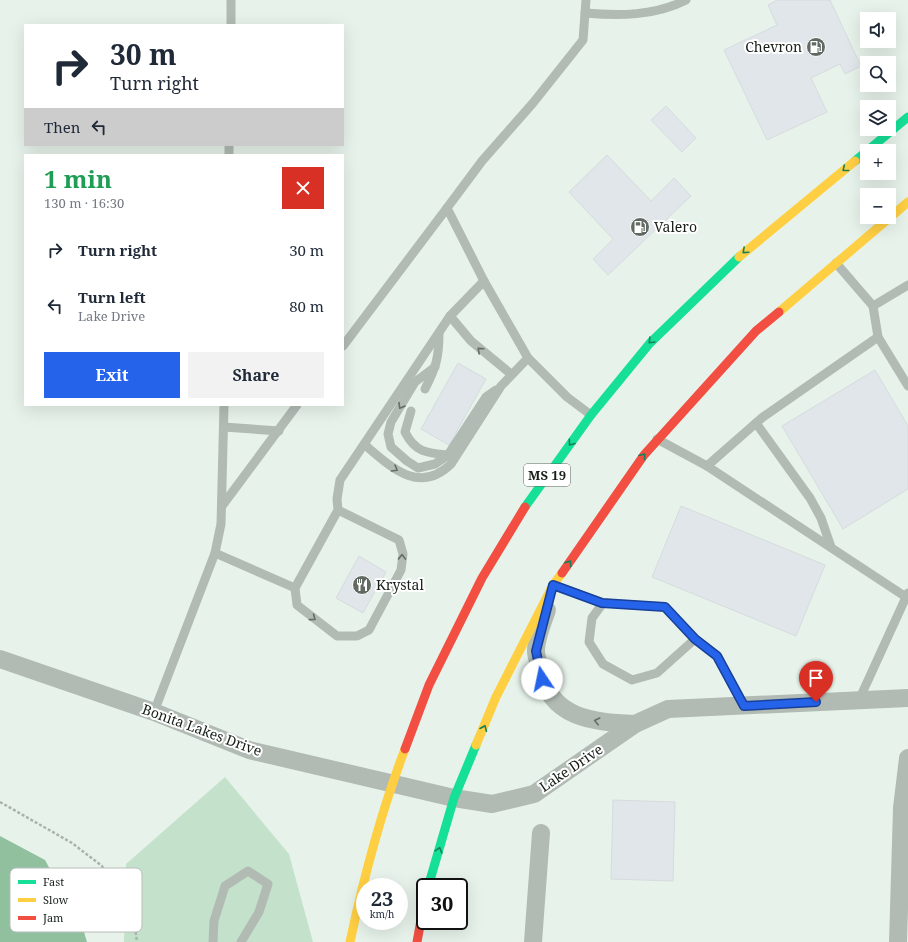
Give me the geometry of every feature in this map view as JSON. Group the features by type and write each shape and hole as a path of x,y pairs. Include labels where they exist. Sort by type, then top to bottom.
{"main road":[{"name":"MS 19","path":"350,942 362,884 392,783 429,685 482,578 528,501 591,415 650,343 745,251 908,117"},
{"path":"431,878 454,798 496,697 553,585 644,455 756,331 908,202"},
{"path":"417,942 419,930"}],"street":[{"name":"Lake Drive","path":"553,585 536,651 542,679 555,702 575,716 604,723 635,724"},
{"name":"Bonita Lakes Drive","path":"0,659 154,712 249,750 454,798"},
{"name":"Lake Drive","path":"454,798 492,804 534,794 635,724 668,710 908,698"},
{"path":"898,942 902,808 908,758"},
{"path":"533,942 541,833"}],"lane":[{"path":"231,0 231,24"},
{"path":"344,345 482,161 533,103 583,40 586,0"},
{"path":"585,13 622,16 671,8 686,0"},
{"path":"447,208 484,281 528,358 567,397 591,415"},
{"path":"836,264 873,306 878,338 908,386"},
{"path":"338,510 399,540 403,554 400,570 368,630 357,636 338,636 296,605 296,588 338,510 337,499 340,480 450,316 484,281"},
{"path":"873,306 908,285"},
{"path":"450,316 471,341 511,374"},
{"path":"425,389 435,368 439,353 439,333"},
{"path":"707,466 756,423 878,338"},
{"path":"364,445 392,468 411,477 426,478 441,474 452,464 501,386 528,358"},
{"path":"435,368 415,382 391,422 388,434 391,447 407,461 418,468 435,464 448,455 486,397 501,386"},
{"path":"154,712 215,553 221,524 224,406"},
{"path":"222,506 296,406"},
{"path":"411,411 405,432 412,445 430,454 448,455"},
{"path":"756,423 810,498 821,518 831,547"},
{"path":"224,427 279,431"},
{"path":"657,439 707,466 907,595 859,700"},
{"path":"215,553 296,588"},
{"path":"553,585 602,603 665,607 695,639 717,656 744,706"},
{"path":"602,603 592,618 589,642 603,664 632,680 657,673 695,639"},
{"path":"213,942 214,921 225,886 248,871 268,884 258,912 241,942"}],"path":[{"path":"0,802 72,843 103,868"},
{"path":"136,932 137,942"}],"shaded area":[{"path":"225,777 289,854 313,942 124,942 124,932 142,932 142,868 126,868 126,864"},
{"path":"0,836 45,860 49,868 10,868 10,932 84,932 87,942 0,942"}],"building":[{"path":"777,0 830,0 860,66 845,74 840,64 811,78 827,112 767,140 724,50 777,25 768,5"},
{"path":"666,106 696,138 682,152 651,120"},
{"path":"607,155 651,201 674,178 691,196 608,275 593,259 613,239 569,192"},
{"path":"458,363 486,379 449,445 421,429"},
{"path":"875,370 908,426 908,489 843,529 782,426"},
{"path":"681,506 825,565 796,636 652,577"},
{"path":"359,556 386,572 363,613 336,598"},
{"path":"613,800 675,802 673,881 611,879"}],"traffic: fast":[{"path":"855,161 908,117"},
{"path":"525,507 591,415 650,343 739,257"},
{"path":"431,878 454,798 476,745"}],"traffic: slow":[{"path":"739,257 855,161"},
{"path":"779,312 908,202"},
{"path":"476,745 496,697 553,585 562,573"},
{"path":"350,942 374,844 388,796 405,749"}],"traffic: jam":[{"path":"562,573 644,455 756,331 779,312"},
{"path":"405,749 429,685 482,578 525,507"},
{"path":"417,942 419,930"}],"place":[{"name":"Chevron","path":"816,47"},
{"name":"Valero","path":"640,227"},
{"name":"Krystal","path":"362,585"}],"route":[{"path":"542,679 536,651 553,585 602,603 665,607 695,639 717,656 744,706 816,702"}]}
